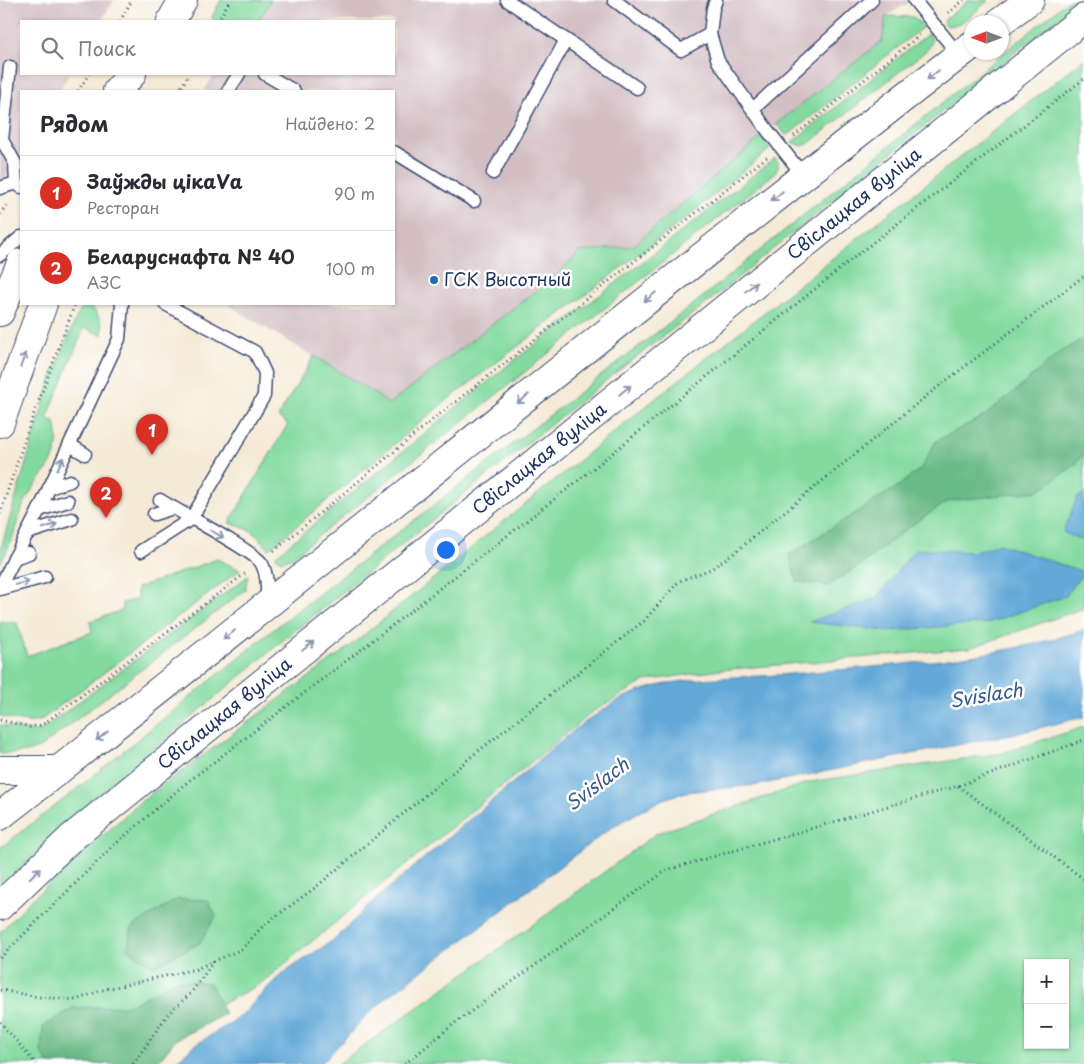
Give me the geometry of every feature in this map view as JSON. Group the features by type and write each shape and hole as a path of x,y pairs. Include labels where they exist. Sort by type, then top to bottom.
{"main road":[{"path":"1009,15 1030,0"},
{"name":"Свіслацкая вуліца","path":"0,906 70,839 1084,18"},
{"path":"0,816 268,604 803,175 964,51"},
{"path":"118,90 131,75"},
{"path":"136,90 143,75"},
{"path":"0,312 20,265"},
{"path":"0,423 43,305"},
{"path":"0,770 59,770"}],"lane":[{"path":"507,0 637,88"},
{"path":"614,0 681,50 710,34"},
{"path":"716,0 713,8 710,34 718,60 803,175"},
{"path":"753,109 872,0"},
{"path":"914,0 934,24 964,49"},
{"path":"493,173 566,40"},
{"path":"0,188 19,185 15,163 2,140 10,67"},
{"path":"229,90 238,75"},
{"path":"267,75 292,90"},
{"path":"395,153 474,201"},
{"path":"0,255 20,238"},
{"path":"0,588 39,510 119,339 122,305"},
{"path":"141,551 191,519 264,396 265,373 255,352 167,305"},
{"path":"70,445 85,454"},
{"path":"49,488 70,481"},
{"path":"160,500 242,548 261,562 267,578 268,604"},
{"path":"39,510 68,501"},
{"path":"154,514 173,508"},
{"path":"27,533 72,518"},
{"path":"14,558 29,553"},
{"path":"0,588 45,577"}],"path":[{"path":"121,20 132,0"},
{"path":"219,20 230,0"},
{"path":"0,720 30,727 42,725 261,562 435,418 964,0"},
{"path":"79,90 88,75"},
{"path":"180,90 188,75"},
{"path":"0,958 111,848 185,784 584,476 857,255 1084,79"},
{"path":"0,990 39,997 76,1000 102,990 196,969 242,949 264,925 316,886 472,756 644,621 679,581 712,569 734,553 930,393 1084,276"},
{"path":"0,514 30,424 75,305"},
{"path":"405,1064 455,1022 666,870 958,786 1084,740"},
{"path":"958,786 1084,879"},
{"path":"133,1064 168,1014 191,993 215,961"},
{"path":"0,1022 36,1064"}],"shaded area":[{"path":"0,0 114,0 102,20 20,20 20,75 68,75 60,90 20,90 20,155 0,188"},
{"path":"271,0 913,0 886,16 882,41 768,131 633,246 579,252 559,273 389,404 229,305 395,305 395,90 205,90 213,75 395,75 395,20 259,20"}],"green space":[{"path":"221,0 271,0 259,20 214,20 212,17"},
{"path":"969,0 989,0 971,15 964,15 964,20 956,24 951,26 945,25 943,21"},
{"path":"1069,0 1080,0 1009,58 1009,49"},
{"path":"886,16 914,17 923,27 787,136 776,124 882,41"},
{"path":"929,33 931,41 928,49 808,144 802,146 792,142"},
{"path":"1084,59 1084,608 970,648 720,670 645,681 594,711 260,984 171,1030 145,1064 0,1064 0,932 31,900 139,803 344,651 651,402"},
{"path":"995,60 1006,60 703,306 619,370 287,637 80,811 0,888 0,848 73,792 279,625 700,299"},
{"path":"762,136 770,149 686,218 441,405 269,549 252,531 229,523 288,424 278,417 314,356 389,404 559,273 579,252 633,246"},
{"path":"775,158 778,168 774,174 291,558 281,561 275,556 507,366"},
{"path":"84,305 90,305 99,318 102,326 102,335 84,328 47,418 55,422 57,448 48,467 23,506 12,539 0,564 0,551 51,379 77,316"},
{"path":"1084,338 1084,453 1076,464 1038,491 949,501 913,524 866,561 828,586 797,582 789,555 900,485 921,468 936,441 984,416 1060,352"},
{"path":"217,559 240,570 44,718 39,721 28,722 0,716 0,621 17,623 27,656 92,632 90,621 123,610 122,603 137,599 137,588"},
{"path":"248,576 245,590 41,747 27,752 0,754 0,725 30,731 41,730"},
{"path":"1084,727 1084,1064 338,1064 657,833 810,782 1002,753"},
{"path":"177,899 208,900 216,916 200,943 154,966 127,949 132,927"},
{"path":"176,980 210,983 225,1014 175,1040 156,1064 50,1064 41,1053 43,1026 73,1008 123,1006 136,1002"}],"water":[{"path":"1084,493 1084,541 1063,532 1077,498"},
{"path":"999,544 1084,572 1066,596 988,623 887,631 809,622 877,598 915,549 975,552"},
{"name":"Svislach","path":"1084,630 1084,717 1022,732 758,785 686,792 661,800 612,827 389,996 368,1014 321,1064 172,1064 195,1045 246,1011 285,972 335,939 369,905 578,727 625,697 670,683 690,680 864,668 975,655 1011,649"}],"place":[{"name":"ГСК Высотный","path":"434,280"},
{"name":"Заўжды цікаVа","path":"152,455"},
{"name":"Беларуснафта № 40","path":"106,518"}]}
